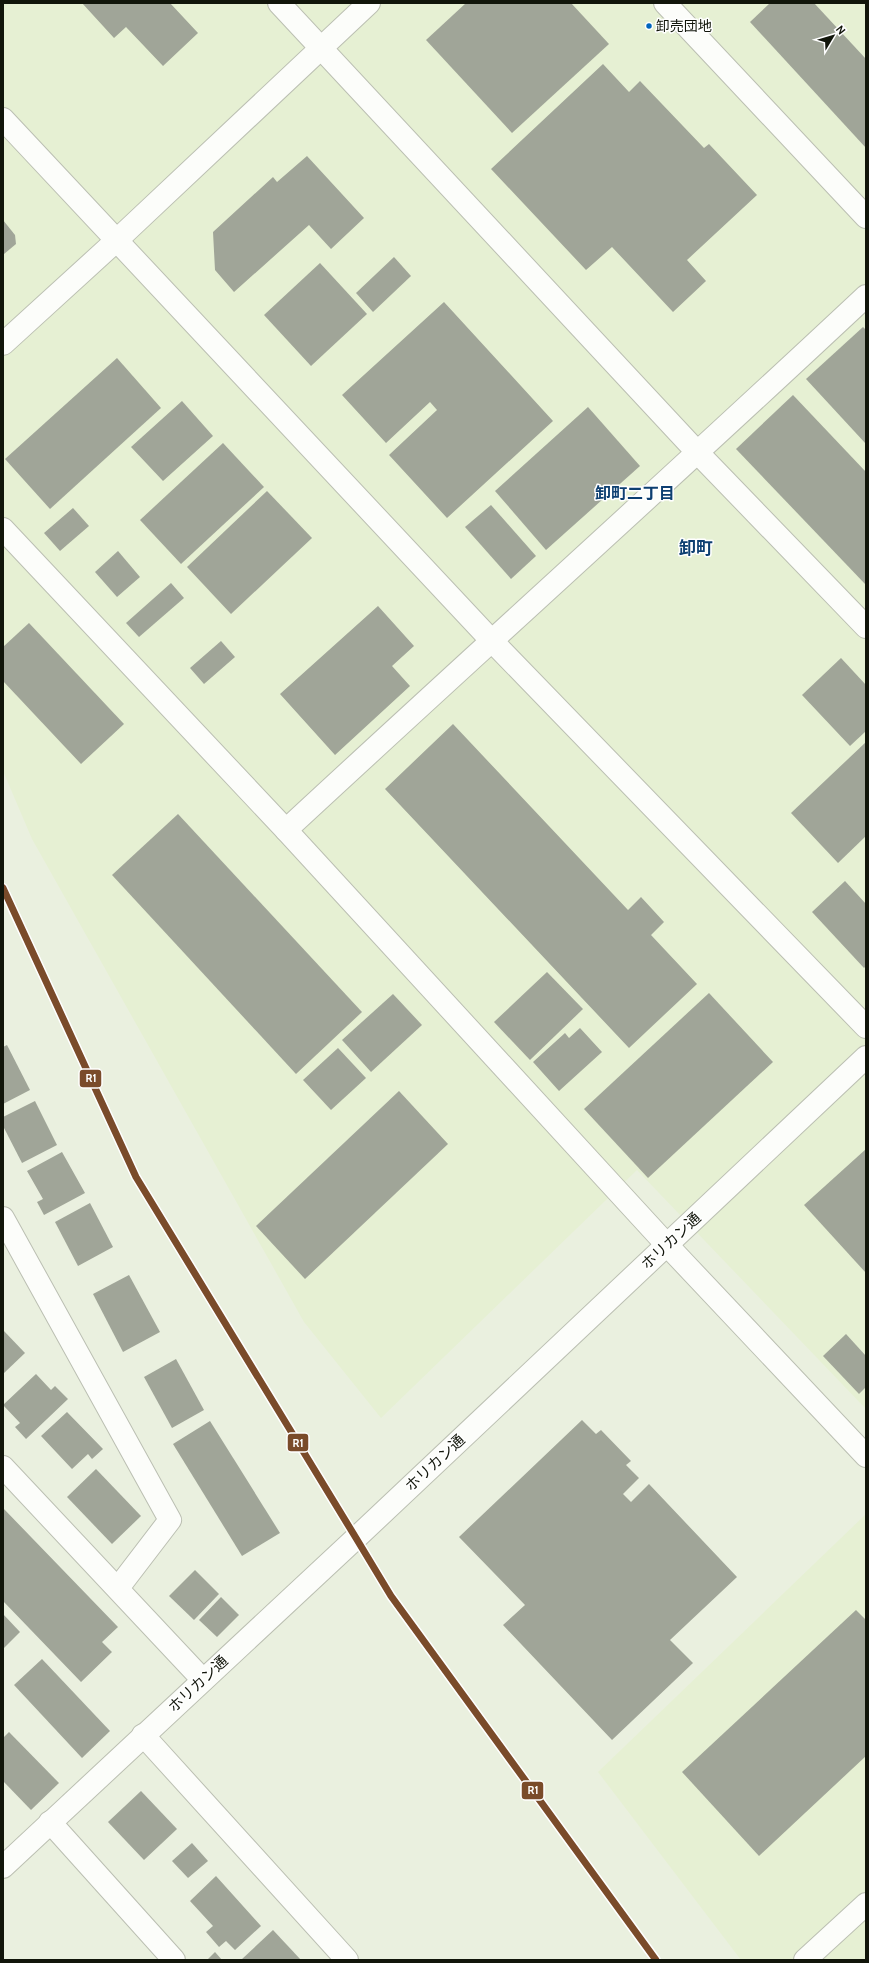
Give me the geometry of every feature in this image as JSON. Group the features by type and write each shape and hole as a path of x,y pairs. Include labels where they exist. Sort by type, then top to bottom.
{"street":[{"path":"279,3 698,453 866,627"},
{"path":"3,344 117,240 369,3"},
{"path":"665,3 866,218"},
{"path":"3,119 491,640 866,1027"},
{"path":"286,830 491,640 698,453 866,296"},
{"path":"3,529 286,830 667,1245 866,1456"},
{"name":"ホリカン通","path":"3,1867 866,1057"},
{"path":"3,1218 170,1520 118,1588"},
{"path":"3,1467 203,1680"},
{"path":"143,1735 347,1960"},
{"path":"50,1822 174,1960"},
{"path":"805,1960 866,1904"}],"shaded area":[{"name":"卸売団地","path":"3,3 866,3 866,1409 637,1170 381,1418 304,1322 32,839 3,771"},
{"path":"866,1514 866,1960 741,1960 598,1772"}],"building":[{"path":"82,3 170,3 198,33 163,66 126,27 114,38"},
{"path":"466,3 571,3 609,44 512,133 426,40"},
{"path":"770,3 814,3 866,59 866,148 750,22"},
{"path":"603,64 629,92 640,81 704,148 709,144 757,195 687,260 706,281 673,312 612,247 586,270 491,169"},
{"path":"307,156 364,218 331,249 309,225 234,292 215,270 213,232 273,177 277,182"},
{"path":"3,220 15,235 16,244 4,254"},
{"path":"394,257 411,276 373,312 356,293"},
{"path":"320,263 367,314 311,366 264,315"},
{"path":"444,302 553,421 447,518 389,455 437,410 430,402 386,443 342,395"},
{"path":"863,327 866,330 866,444 806,379"},
{"path":"117,358 161,408 50,509 5,459"},
{"path":"793,395 866,472 866,585 736,449"},
{"path":"182,401 213,436 163,481 131,447"},
{"path":"588,407 640,466 546,550 495,491"},
{"path":"223,443 264,487 181,564 140,520"},
{"path":"267,491 312,538 231,614 187,567"},
{"path":"491,505 536,556 511,579 465,527"},
{"path":"73,508 89,526 60,551 44,533"},
{"path":"118,551 140,577 117,597 95,572"},
{"path":"171,583 184,598 139,637 126,623"},
{"path":"378,606 414,646 392,666 410,686 335,755 280,694"},
{"path":"29,623 124,724 81,764 3,681 3,647"},
{"path":"221,641 235,657 204,684 190,668"},
{"path":"841,658 866,685 866,731 850,746 802,695"},
{"path":"453,724 628,910 641,897 664,922 651,935 697,984 629,1048 385,789"},
{"path":"866,742 866,836 838,863 791,813"},
{"path":"178,814 362,1012 296,1074 112,875"},
{"path":"845,881 866,904 866,966 864,968 812,912"},
{"path":"547,972 583,1009 530,1060 494,1022"},
{"path":"709,993 773,1062 648,1178 584,1109"},
{"path":"393,994 422,1025 371,1072 342,1040"},
{"path":"580,1028 602,1052 559,1091 533,1062 565,1033 569,1038"},
{"path":"7,1045 30,1090 3,1104 3,1047"},
{"path":"338,1048 366,1078 331,1110 303,1080"},
{"path":"399,1091 448,1144 305,1279 256,1226"},
{"path":"35,1101 57,1145 22,1163 3,1126 3,1117"},
{"path":"866,1149 866,1273 804,1205"},
{"path":"62,1152 85,1193 44,1215 37,1202 43,1199 27,1171"},
{"path":"90,1203 113,1247 78,1266 55,1222"},
{"path":"129,1275 160,1332 123,1352 93,1294"},
{"path":"3,1330 25,1353 3,1374"},
{"path":"846,1334 866,1356 866,1387 859,1394 823,1356"},
{"path":"176,1359 204,1410 172,1428 144,1377"},
{"path":"36,1374 51,1390 55,1386 68,1399 26,1439 15,1427 20,1423 3,1405"},
{"path":"67,1412 103,1449 92,1459 88,1454 72,1469 41,1436"},
{"path":"582,1420 596,1434 601,1430 631,1461 626,1465 639,1478 623,1494 631,1502 649,1484 737,1577 670,1640 693,1663 612,1740 503,1625 525,1605 459,1537"},
{"path":"210,1421 280,1533 242,1556 173,1444"},
{"path":"96,1469 141,1516 112,1544 67,1497"},
{"path":"3,1508 118,1627 102,1642 112,1652 81,1682 3,1601"},
{"path":"195,1570 219,1594 194,1620 169,1596"},
{"path":"221,1597 239,1615 217,1637 199,1620"},
{"path":"856,1610 866,1620 866,1756 759,1856 682,1772"},
{"path":"3,1614 20,1632 3,1649"},
{"path":"42,1659 110,1731 82,1758 14,1685"},
{"path":"9,1732 59,1783 31,1810 3,1781 3,1738"},
{"path":"141,1791 177,1829 144,1860 108,1822"},
{"path":"192,1843 208,1861 188,1878 172,1861"},
{"path":"216,1876 261,1926 235,1950 226,1941 219,1947 206,1932 213,1926 190,1901"},
{"path":"273,1930 301,1960 241,1960"},
{"path":"215,1952 222,1960 207,1960"}],"transit line":[{"name":"R1","path":"3,888 136,1177 391,1596 656,1960"}],"place":[{"name":"卸売団地","path":"649,26"}],"district":[{"name":"卸町二丁目","path":"635,493"},
{"name":"卸町","path":"696,548"}]}
